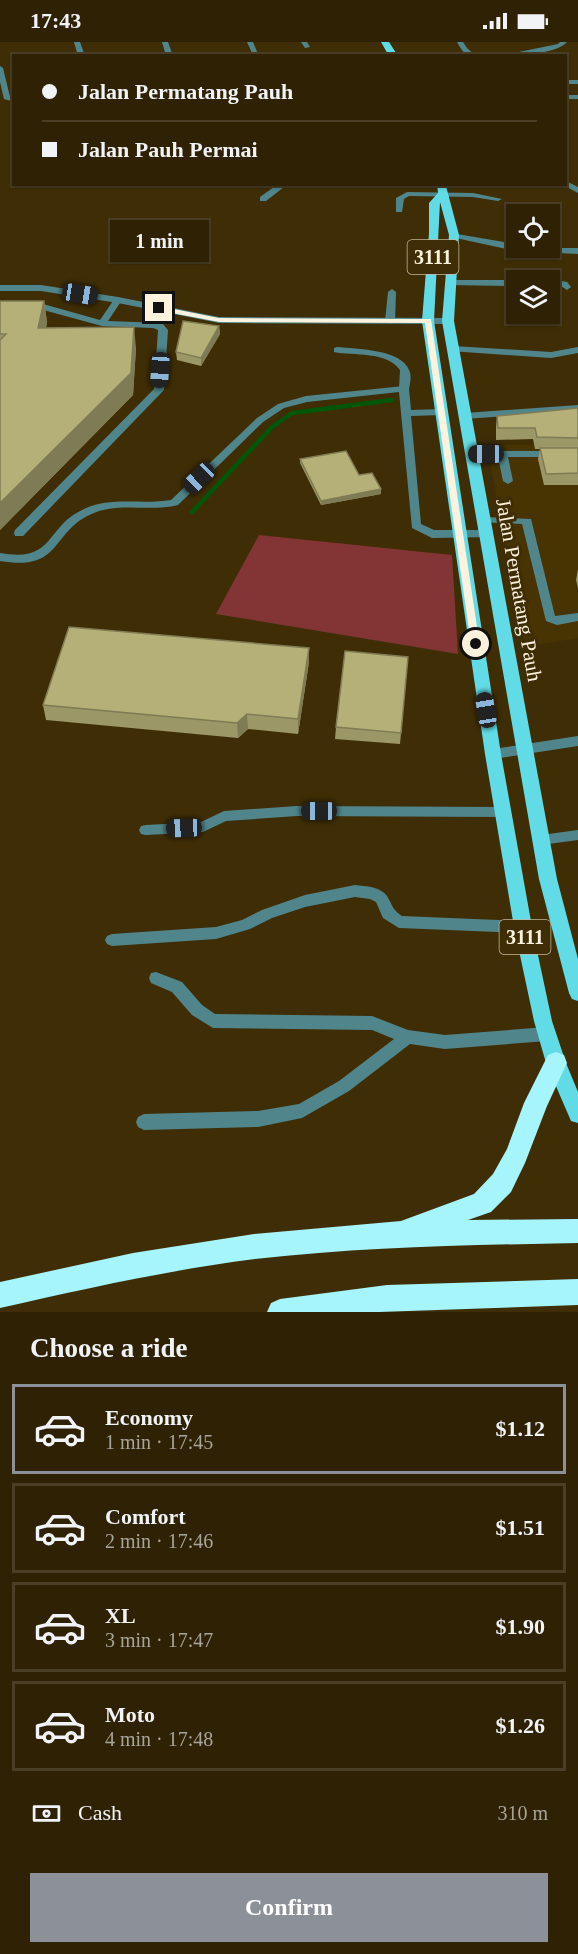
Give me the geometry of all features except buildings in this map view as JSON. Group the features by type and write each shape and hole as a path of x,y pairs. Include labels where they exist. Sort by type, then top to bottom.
{"highway":[{"path":"397,1234 482,1203 502,1183 517,1155 536,1103 556,1063"},
{"path":"0,1295 133,1266 254,1247 397,1234 578,1231"},
{"path":"280,1312 387,1298 578,1292"}],"main road":[{"name":"Jalan Permatang Pauh","path":"441,190 447,204 454,235 448,321 548,879 578,993"},
{"name":"3111","path":"441,190 434,203 436,234 428,321 459,534 493,754 523,927 547,1034 556,1063 578,1114"}],"street":[{"path":"460,42 470,54"},
{"path":"515,54 561,46 564,42"},
{"path":"0,68 7,99"},
{"path":"263,199 281,186"},
{"path":"399,210 400,198 407,194 441,190 498,199"},
{"path":"454,235 506,246"},
{"path":"560,250 578,251"},
{"path":"449,283 506,283"},
{"path":"560,283 567,287"},
{"path":"0,288 42,288 219,320 448,321"},
{"path":"390,321 392,292"},
{"path":"102,323 118,300"},
{"path":"0,306 36,305 102,323 153,325 160,326 163,330 159,390 19,533"},
{"path":"453,349 551,355 578,350"},
{"path":"337,350 390,357 401,363 406,371 404,389 416,526 432,534 459,534 485,527 526,521 550,618 557,621 578,617"},
{"path":"0,557 31,559 46,552 74,521 86,512 107,506 135,504 163,506 174,503 260,420 281,406 306,399 404,389"},
{"path":"465,416 578,408"},
{"path":"406,413 442,412"},
{"path":"472,454 578,454"},
{"path":"502,454 508,481"},
{"path":"493,754 578,741"},
{"path":"146,830 203,827 224,816 297,811 503,812"},
{"path":"541,840 578,835"},
{"path":"112,940 216,933 245,925 267,914 305,901 355,891 372,892 381,898 388,914 399,922 523,927"},
{"path":"156,978 177,987 197,1010 213,1021 372,1023 408,1037 444,1042 547,1034"},
{"path":"144,1122 258,1119 302,1111 344,1086 408,1037"}],"shaded area":[{"path":"578,444 578,638 525,647 487,445"},
{"path":"259,535 452,555 458,654 216,614"}],"waterway":[{"path":"192,512 272,427 292,413 392,400"}],"route":[{"path":"159,308 219,320 428,321 476,644"}]}
